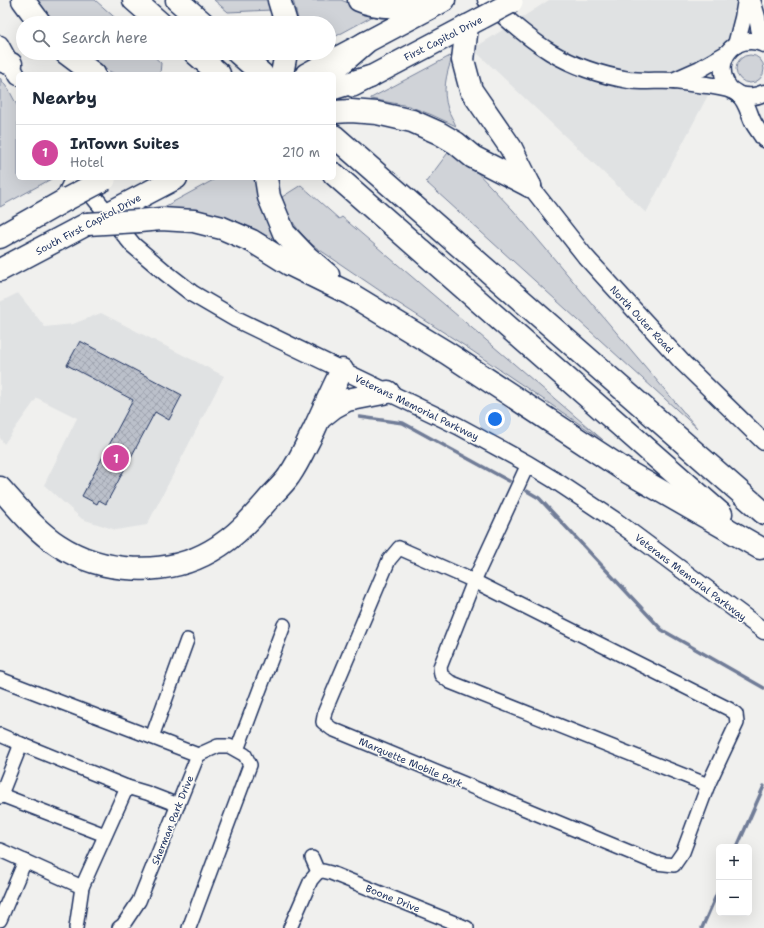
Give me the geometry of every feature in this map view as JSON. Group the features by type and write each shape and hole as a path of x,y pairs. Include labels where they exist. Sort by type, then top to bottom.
{"highway":[{"path":"23,0 35,16"},
{"path":"134,0 152,16"},
{"path":"177,0 195,16"},
{"path":"279,0 284,16"},
{"path":"359,0 378,6 391,6 445,0"},
{"path":"478,15 462,60 471,90 511,148 530,186"},
{"path":"331,72 365,42"},
{"path":"63,60 69,72"},
{"path":"75,60 91,72"},
{"path":"203,60 217,72"},
{"path":"246,60 260,72"},
{"path":"336,87 370,77"},
{"path":"342,112 377,113 412,121 439,133 456,143 473,157 530,186"},
{"path":"336,138 764,513"},
{"path":"336,176 762,550"},
{"path":"67,199 77,180"},
{"path":"0,236 102,180"},
{"name":"South First Capitol Drive","path":"0,270 172,180"},
{"path":"266,180 269,197 284,234 306,256 350,294"},
{"path":"87,224 161,219 194,221 222,228 252,241 289,264 350,294 447,353 626,471 762,550"},
{"path":"0,488 42,534 58,546 96,563 133,568 154,568 171,566 193,559 211,551 245,526 289,476 304,450 342,370"},
{"path":"319,419 334,407 347,400 388,392"}],"main road":[{"path":"336,58 445,0"},
{"name":"First Capitol Drive","path":"370,77 478,15 514,1"},
{"path":"310,72 332,60"},
{"path":"336,95 370,77"}],"street":[{"path":"746,0 743,18 731,50 723,62 723,77 747,107 754,124 764,139"},
{"path":"673,81 700,69 731,50 750,41 763,43 752,0"},
{"path":"756,0 764,9"},
{"path":"478,15 516,28 541,47 563,60 609,76 652,82 673,81 734,92 748,97 757,96 764,93"},
{"path":"0,44 10,67"},
{"name":"Veterans Memorial Parkway","path":"80,180 133,245 166,274 193,294 236,319 458,426 528,464 616,521 764,631"},
{"name":"North Outer Road","path":"530,186 585,256 616,290 683,363 764,442"},
{"path":"528,464 474,581 440,667 441,675 450,682 708,785"},
{"name":"Marquette Mobile Park","path":"399,548 474,581 729,709 736,714 737,723 708,785 683,852 674,865 656,863 332,729 323,722 325,710 390,560 399,548"},
{"path":"237,750 284,625"},
{"path":"152,737 187,640"},
{"path":"0,679 198,755 218,746 229,746 245,755 250,765 188,928"},
{"path":"0,735 127,787 178,805"},
{"path":"22,744 0,796 105,835"},
{"name":"Sherman Park Drive","path":"126,926 139,901 198,755"},
{"path":"76,928 82,887 127,787"},
{"path":"0,850 82,887"},
{"path":"290,928 311,880 318,872 312,858"},
{"path":"0,920 25,861"},
{"name":"Boone Drive","path":"318,872 323,871 331,873 467,928"}],"shaded area":[{"path":"35,0 95,0 113,16 47,16"},
{"path":"214,0 268,0 272,10 228,12"},
{"path":"293,0 341,0 377,14 336,36 336,16 297,16"},
{"path":"549,0 758,0 646,213 473,49"},
{"path":"750,55 760,59 764,69 760,79 750,83 740,79 736,69 740,59"},
{"path":"450,56 452,58 448,71 445,96 448,109 456,126 409,106 371,99 371,98"},
{"path":"92,60 158,60 161,63 160,72 111,72"},
{"path":"0,78 16,103 16,180 49,180 0,207"},
{"path":"450,150 470,165 513,210 697,428 426,182"},
{"path":"213,180 256,180 262,211 278,242 250,227 225,217 195,210 162,208"},
{"path":"301,185 339,219 342,217 603,440 314,246 303,236 294,224 282,197"},
{"path":"18,293 45,327 73,324 101,313 224,376 147,525 116,530 82,519 44,485 77,418 37,398 4,444 0,438 0,302"}],"building":[{"path":"80,341 182,395 169,420 155,412 106,504 99,500 97,504 82,496 133,400 67,365"}],"waterway":[{"path":"360,417 403,423 509,481"},
{"path":"527,491 539,498 662,630 764,688"},
{"path":"738,844 764,786"},
{"path":"702,928 716,896"}],"place":[{"name":"InTown Suites","path":"116,458"}]}
